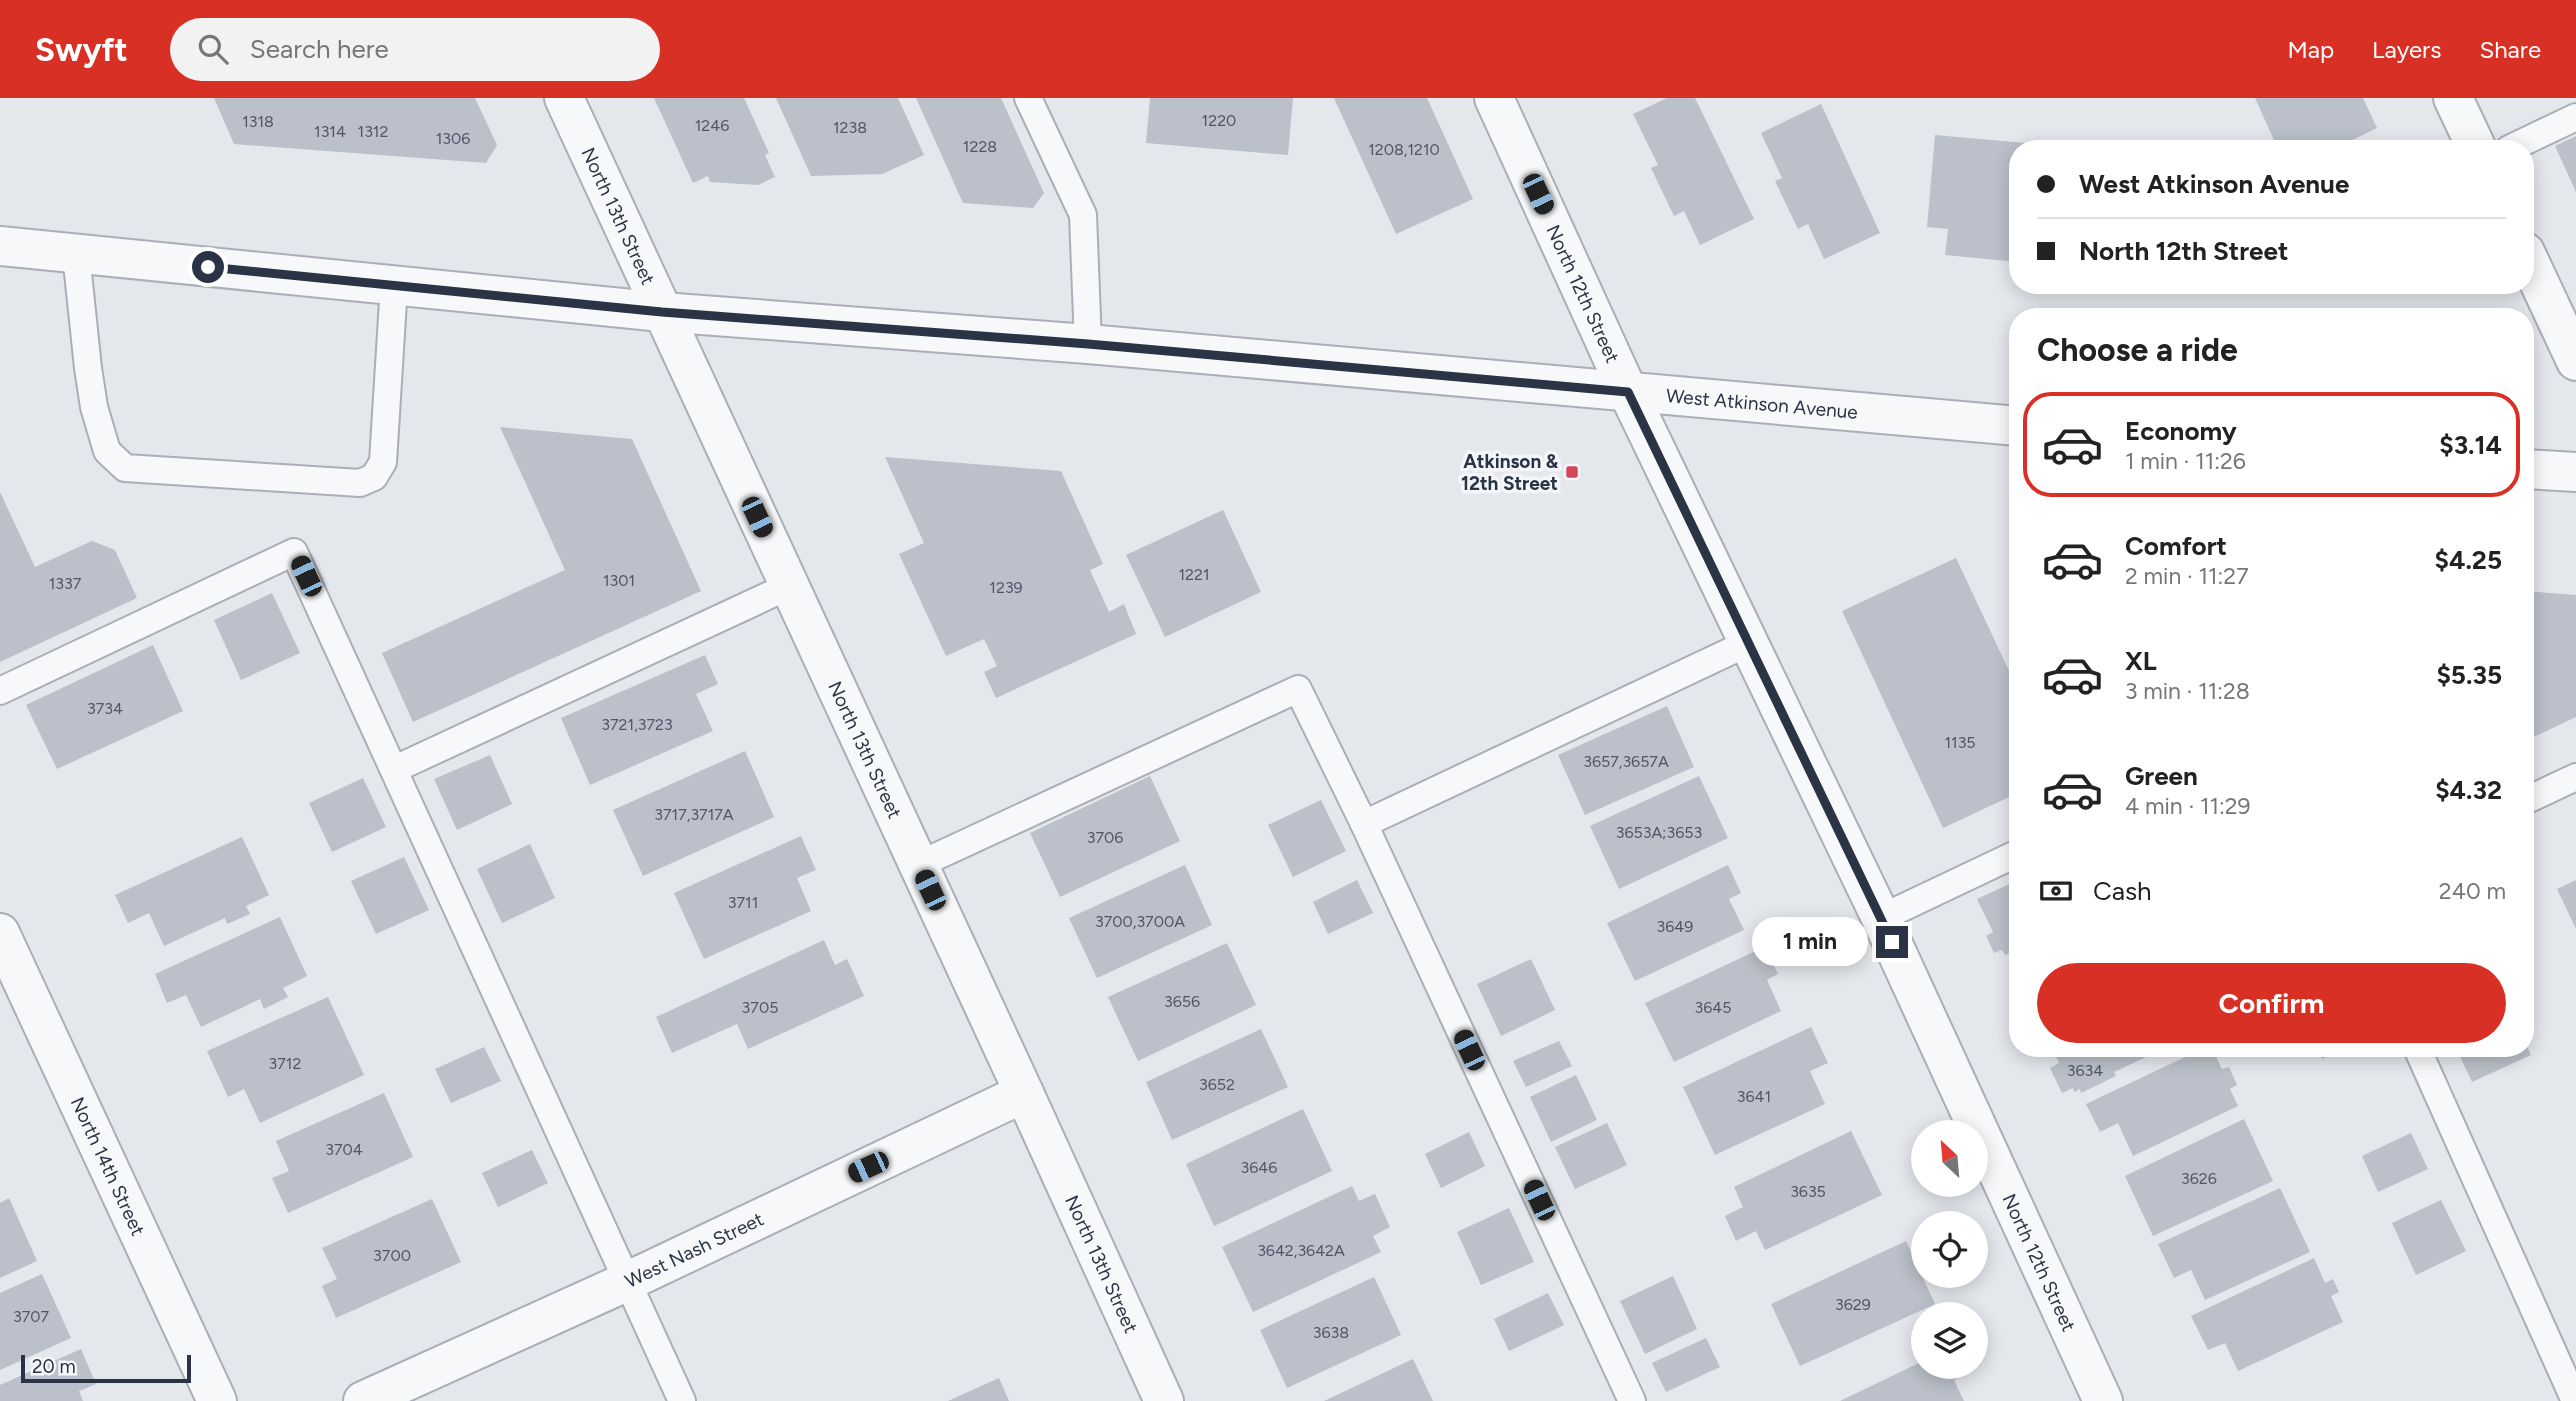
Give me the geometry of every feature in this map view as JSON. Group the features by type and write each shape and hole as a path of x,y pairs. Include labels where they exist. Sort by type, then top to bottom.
{"street":[{"name":"North 13th Street","path":"564,98 1164,1401"},
{"name":"North 12th Street","path":"1494,98 1628,392 1881,918 2103,1401"},
{"path":"2453,98 2473,140"},
{"name":"West Atkinson Avenue","path":"0,247 662,312 1088,344 2009,425"},
{"path":"2534,271 2576,361"},
{"path":"2534,470 2576,472"},
{"name":"North 14th Street","path":"0,933 217,1401"},
{"name":"West Nash Street","path":"363,1401 626,1282 1024,1093"}],"lane":[{"path":"1028,98 1083,215 1088,344"},
{"path":"2528,140 2576,117"},
{"path":"76,254 94,407 107,451 125,468 360,483 374,477 383,462 394,285"},
{"path":"0,691 295,552 682,1401"},
{"path":"395,769 789,586"},
{"path":"1364,824 1748,643"},
{"path":"918,865 1298,689 1364,824 1632,1401"},
{"path":"2534,797 2576,776"},
{"path":"1881,918 2009,857"},
{"path":"2421,1057 2575,1401"}],"building":[{"path":"214,98 475,98 497,145 486,163 234,144"},
{"path":"654,98 744,98 769,153 765,155 775,177 758,185 710,182 708,176 693,183"},
{"path":"776,98 898,98 924,155 882,174 811,176"},
{"path":"916,98 1001,98 1044,193 1033,208 963,203"},
{"path":"1150,98 1293,98 1288,155 1146,143"},
{"path":"1334,98 1427,98 1473,199 1396,234"},
{"path":"1667,98 1695,98 1754,219 1700,245 1684,211 1674,216 1651,168 1658,165 1633,114"},
{"path":"2255,98 2363,98 2377,128 2352,140 2274,140"},
{"path":"1821,104 1880,233 1824,259 1808,224 1798,229 1775,181 1782,178 1761,133"},
{"path":"1935,135 2009,141 2009,261 1945,255 1948,229 1927,227"},
{"path":"2576,136 2576,192 2555,146"},
{"path":"500,427 632,439 701,591 413,722 382,653 565,570"},
{"path":"885,457 1061,471 1103,564 1090,570 1109,612 1124,604 1136,634 996,698 984,672 997,666 984,639 946,656 899,554 924,543"},
{"path":"0,492 35,567 92,541 115,550 137,598 0,662"},
{"path":"1223,510 1261,592 1165,637 1126,555"},
{"path":"1956,558 2009,671 2009,797 1943,828 1842,611"},
{"path":"2534,592 2576,595 2576,717 2534,737"},
{"path":"272,593 300,653 241,680 214,620"},
{"path":"153,645 183,711 57,769 26,705"},
{"path":"705,655 718,684 696,694 713,731 590,785 561,718"},
{"path":"1667,706 1694,767 1585,815 1558,755"},
{"path":"745,751 774,817 643,876 613,810"},
{"path":"490,755 512,804 457,830 434,779"},
{"path":"1150,776 1180,841 1060,897 1030,833"},
{"path":"1699,776 1728,838 1619,889 1590,826"},
{"path":"363,778 386,827 332,852 309,803"},
{"path":"1321,800 1346,851 1293,877 1268,825"},
{"path":"801,836 816,870 797,878 811,911 704,959 674,893"},
{"path":"242,837 269,895 246,906 250,914 227,924 225,918 164,946 149,913 128,923 115,895"},
{"path":"530,844 555,898 502,923 477,869"},
{"path":"404,857 429,910 376,934 351,881"},
{"path":"1185,865 1212,925 1097,978 1069,918"},
{"path":"1728,865 1741,893 1729,899 1744,930 1635,981 1607,923"},
{"path":"1357,880 1373,913 1328,934 1313,902"},
{"path":"2576,880 2576,929 2557,889"},
{"path":"2009,884 2009,953 2005,955 2002,950 1994,953 1986,936 1993,932 1977,899"},
{"path":"280,917 307,976 283,988 288,997 264,1009 260,999 201,1027 186,995 167,1003 155,974"},
{"path":"824,940 835,965 847,959 864,996 748,1049 737,1024 672,1053 656,1017"},
{"path":"1227,943 1256,1005 1138,1061 1108,997"},
{"path":"1764,947 1778,974 1767,980 1781,1011 1674,1062 1645,1003"},
{"path":"1531,959 1555,1010 1501,1036 1477,984"},
{"path":"328,997 364,1075 260,1123 244,1089 228,1097 207,1051"},
{"path":"1811,1027 1828,1063 1810,1071 1825,1104 1715,1155 1683,1087"},
{"path":"1261,1029 1288,1087 1172,1140 1146,1082"},
{"path":"1559,1041 1572,1066 1526,1087 1513,1061"},
{"path":"484,1047 501,1081 451,1103 435,1069"},
{"path":"2056,1057 2146,1057 2114,1072 2116,1076 2081,1093 2080,1089 2074,1092 2073,1088 2062,1093 2050,1068 2059,1063"},
{"path":"2185,1057 2216,1057 2222,1069 2229,1067 2237,1085 2230,1089 2238,1106 2133,1156 2118,1123 2100,1132 2086,1104"},
{"path":"2460,1057 2527,1057 2472,1082"},
{"path":"1576,1075 1597,1120 1551,1142 1530,1097"},
{"path":"384,1093 413,1157 288,1213 272,1178 289,1171 276,1141"},
{"path":"1303,1109 1332,1171 1214,1226 1186,1164"},
{"path":"2244,1119 2273,1181 2153,1236 2125,1176"},
{"path":"1607,1123 1627,1165 1575,1189 1555,1147"},
{"path":"1851,1131 1882,1195 1765,1250 1756,1231 1736,1241 1725,1216 1743,1207 1734,1187"},
{"path":"1469,1132 1485,1166 1441,1188 1425,1154"},
{"path":"2411,1133 2428,1169 2378,1192 2362,1156"},
{"path":"532,1150 548,1183 498,1207 482,1173"},
{"path":"1352,1186 1359,1201 1375,1194 1390,1227 1373,1236 1381,1252 1253,1312 1222,1247"},
{"path":"2280,1188 2310,1252 2205,1300 2191,1270 2174,1278 2158,1244"},
{"path":"9,1198 37,1261 0,1278 0,1203"},
{"path":"432,1199 461,1262 336,1318 322,1286 337,1279 322,1248"},
{"path":"2441,1200 2466,1251 2416,1275 2392,1223"},
{"path":"1509,1208 1534,1262 1481,1285 1457,1232"},
{"path":"1906,1241 1911,1252 1911,1288 1928,1288 1934,1302 1911,1302 1911,1315 1800,1366 1771,1304"},
{"path":"2314,1258 2325,1283 2333,1279 2339,1292 2331,1296 2343,1322 2238,1371 2225,1343 2208,1350 2191,1316"},
{"path":"42,1274 71,1338 0,1370 0,1293"},
{"path":"1673,1276 1697,1329 1645,1354 1620,1301"},
{"path":"1374,1277 1401,1335 1287,1388 1260,1330"},
{"path":"1548,1293 1564,1325 1509,1351 1494,1319"},
{"path":"1706,1338 1720,1367 1666,1392 1652,1363"},
{"path":"81,1349 96,1384 79,1391 83,1401 0,1401 0,1385"},
{"path":"1413,1359 1433,1401 1324,1401"},
{"path":"1911,1367 1911,1379 1956,1379 1954,1380 1964,1401 1840,1401"},
{"path":"999,1378 1009,1401 948,1401"}],"place":[{"name":"Atkinson & 12th Street","path":"1572,472"}],"route":[{"path":"208,267 662,312 1088,344 1628,392 1892,942"}]}
